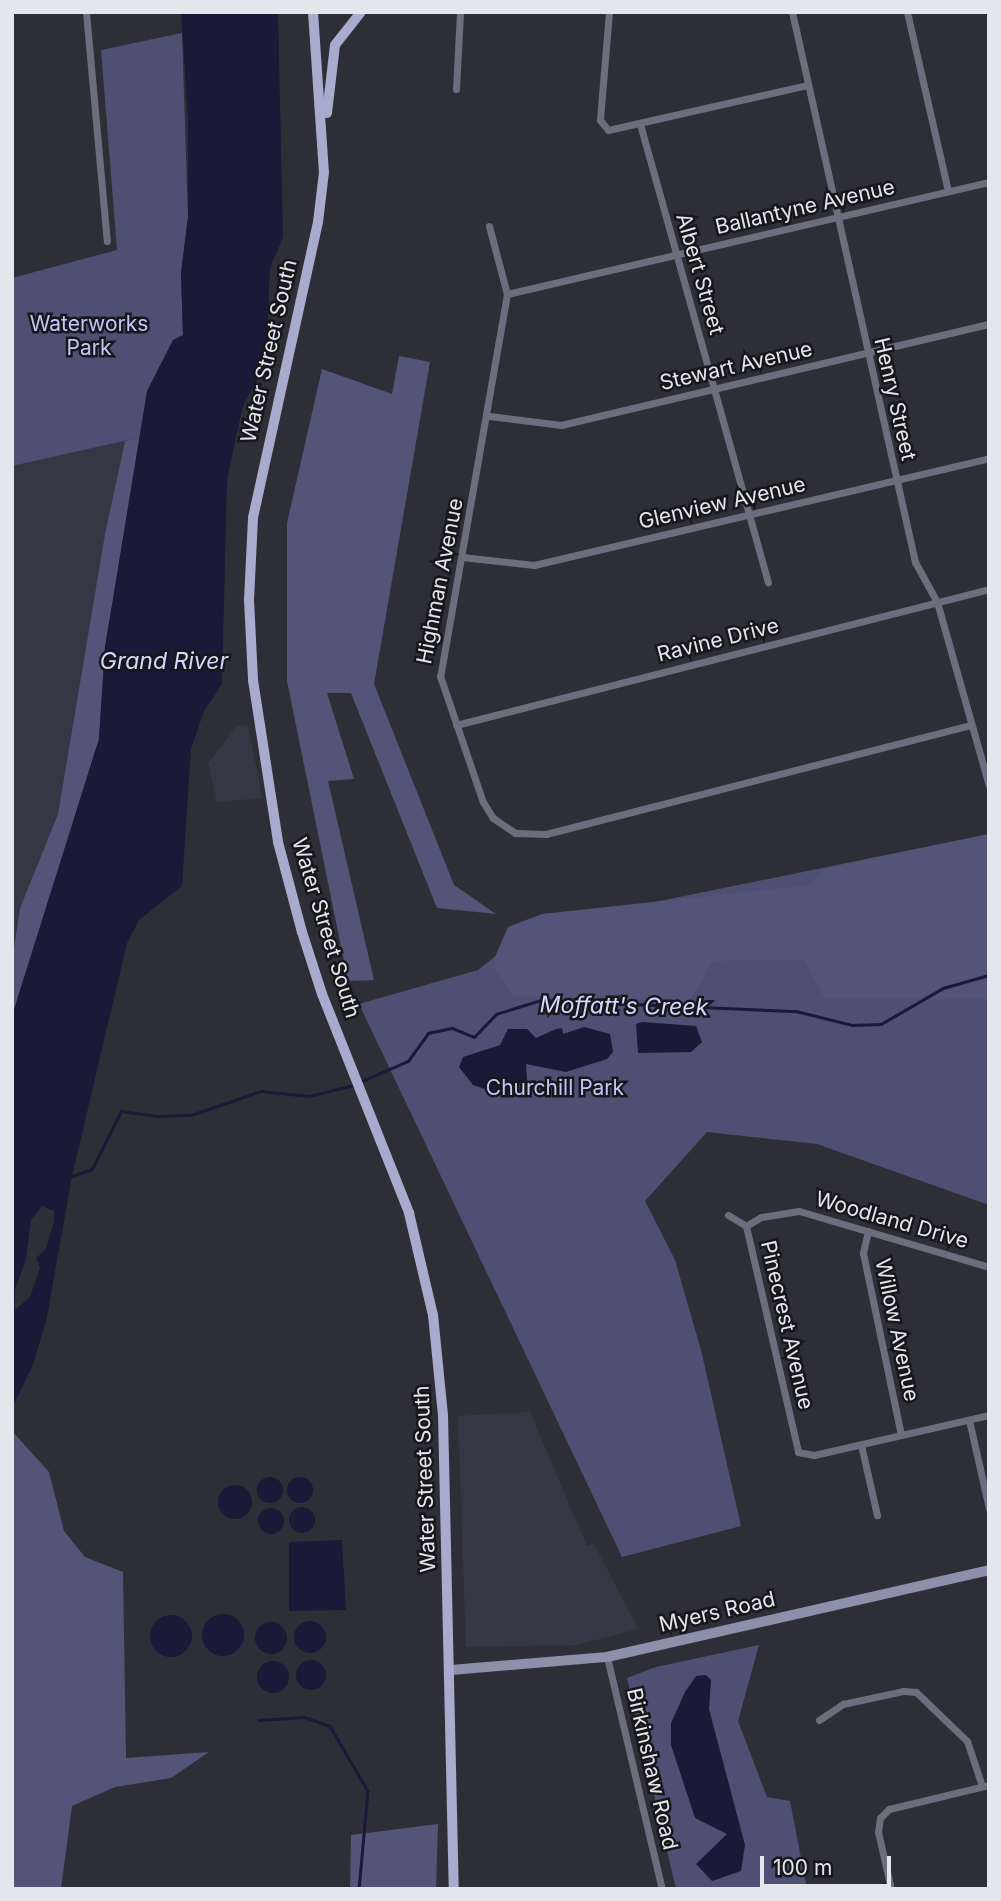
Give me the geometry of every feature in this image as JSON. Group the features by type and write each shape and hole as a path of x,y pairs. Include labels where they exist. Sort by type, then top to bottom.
{"main road":[{"name":"Water Street South","path":"313,12 324,140 318,222 253,519 248,600 253,680 278,842 322,994 409,1213 433,1315 443,1415 454,1889"},
{"path":"324,140 335,44 361,12"},
{"name":"Myers Road","path":"451,1670 607,1657 989,1570"}],"street":[{"path":"86,12 107,242"},
{"path":"456,89 460,12"},
{"path":"609,12 600,120 614,131 808,85"},
{"name":"Henry Street","path":"792,12 915,562 937,602 989,786"},
{"path":"907,12 948,191"},
{"name":"Albert Street","path":"640,124 768,582"},
{"name":"Ballantyne Avenue","path":"507,294 989,182"},
{"name":"Highman Avenue","path":"489,226 507,294 489,416 440,676 489,813 510,831 534,836 971,725"},
{"name":"Stewart Avenue","path":"489,416 561,425 989,324"},
{"name":"Glenview Avenue","path":"462,557 534,565 989,458"},
{"name":"Ravine Drive","path":"456,725 989,589"},
{"name":"Woodland Drive","path":"746,1226 761,1217 799,1211 989,1267"},
{"name":"Pinecrest Avenue","path":"729,1215 746,1226 798,1452 814,1455 861,1445"},
{"name":"Willow Avenue","path":"868,1231 863,1253 901,1435"},
{"path":"877,1515 861,1445 989,1415"},
{"path":"969,1420 989,1509"},
{"name":"Birkinshaw Road","path":"607,1657 662,1889"},
{"path":"819,1720 844,1704 903,1691 916,1692 967,1741 985,1785 889,1809 880,1818 878,1832 891,1889"}],"shaded area":[{"path":"399,356 430,362 374,684 454,885 496,914 437,908 351,693 327,693 354,779 328,781 374,980 348,981 287,681 287,523 322,369 392,394"},
{"path":"142,437 105,647 99,739 12,1016 12,961 20,908 58,814 105,534 125,441"},
{"path":"125,441 105,534 58,814 20,908 12,961 12,466"},
{"path":"248,725 262,798 217,802 208,763 237,726"},
{"path":"989,834 989,999 825,999 804,960 713,961 690,1001 514,996 495,969 495,957 508,927 542,914 810,885 826,868"},
{"path":"530,1412 587,1546 594,1544 638,1629 576,1645 466,1647 458,1416"},
{"path":"12,1431 49,1472 64,1531 85,1557 123,1572 126,1758 209,1752 171,1778 115,1787 72,1806 61,1889 12,1889"},
{"path":"438,1824 436,1889 350,1889 351,1835"}],"green space":[{"name":"Waterworks Park","path":"182,33 188,217 181,273 183,336 147,391 142,437 12,466 12,278 117,250 101,50"},
{"name":"Churchill Park","path":"989,834 989,1205 817,1144 707,1132 645,1201 675,1260 701,1350 741,1526 622,1557 359,1004 478,970 532,927"},
{"path":"759,1645 738,1721 767,1797 790,1801 807,1889 676,1889 627,1678 656,1667"}],"water":[{"name":"Grand River","path":"181,12 278,12 283,237 270,268 266,365 243,405 227,480 222,684 204,711 191,749 182,886 139,920 127,943 72,1176 47,1317 33,1365 12,1408 12,1016 99,739 105,647 147,391 173,340 183,335 181,273 188,217 188,121","holes":["42,1206 54,1211 46,1249 36,1258 40,1267 30,1297 15,1310 15,1290 26,1259 31,1220"]},
{"path":"642,1022 696,1026 702,1042 691,1052 638,1053 636,1024"},
{"path":"584,1027 610,1034 613,1052 607,1059 566,1072 526,1064 527,1080 514,1086 508,1097 473,1085 459,1067 463,1057 500,1045 508,1029 527,1029 536,1038 556,1029 562,1028 563,1034"},
{"path":"270,1477 279,1481 283,1490 279,1499 270,1503 261,1499 257,1490 261,1481"},
{"path":"300,1477 309,1481 313,1490 309,1499 300,1503 291,1499 287,1490 291,1481"},
{"path":"235,1485 247,1490 252,1502 247,1514 235,1519 223,1514 218,1502 223,1490"},
{"path":"302,1507 311,1511 315,1520 311,1529 302,1533 293,1529 289,1520 293,1511"},
{"path":"271,1508 280,1512 284,1521 280,1530 271,1534 262,1530 258,1521 262,1512"},
{"path":"342,1540 346,1610 289,1611 289,1542"},
{"path":"223,1614 238,1620 244,1635 238,1650 223,1656 208,1650 202,1635 208,1620"},
{"path":"171,1615 186,1621 192,1636 186,1651 171,1657 156,1651 150,1636 156,1621"},
{"path":"310,1621 321,1626 326,1637 321,1648 310,1653 299,1648 294,1637 299,1626"},
{"path":"271,1622 282,1627 287,1638 282,1649 271,1654 260,1649 255,1638 260,1627"},
{"path":"311,1660 322,1664 326,1675 322,1686 311,1690 300,1686 296,1675 300,1664"},
{"path":"273,1661 284,1666 289,1677 284,1688 273,1693 262,1688 257,1677 262,1666"},
{"path":"706,1675 711,1680 709,1709 745,1845 741,1871 712,1881 696,1864 727,1834 695,1818 671,1745 671,1723 685,1692 696,1676"}],"waterway":[{"name":"Moffatt's Creek","path":"360,1082 408,1061 428,1033 452,1028 474,1037 496,1014 541,1000 796,1011 852,1025 881,1024 943,988 989,975"},
{"name":"Moffatt's Creek","path":"72,1176 92,1169 121,1111 157,1116 191,1115 261,1091 309,1096 354,1085"},
{"path":"259,1720 304,1717 330,1726 368,1791 359,1889"}]}
